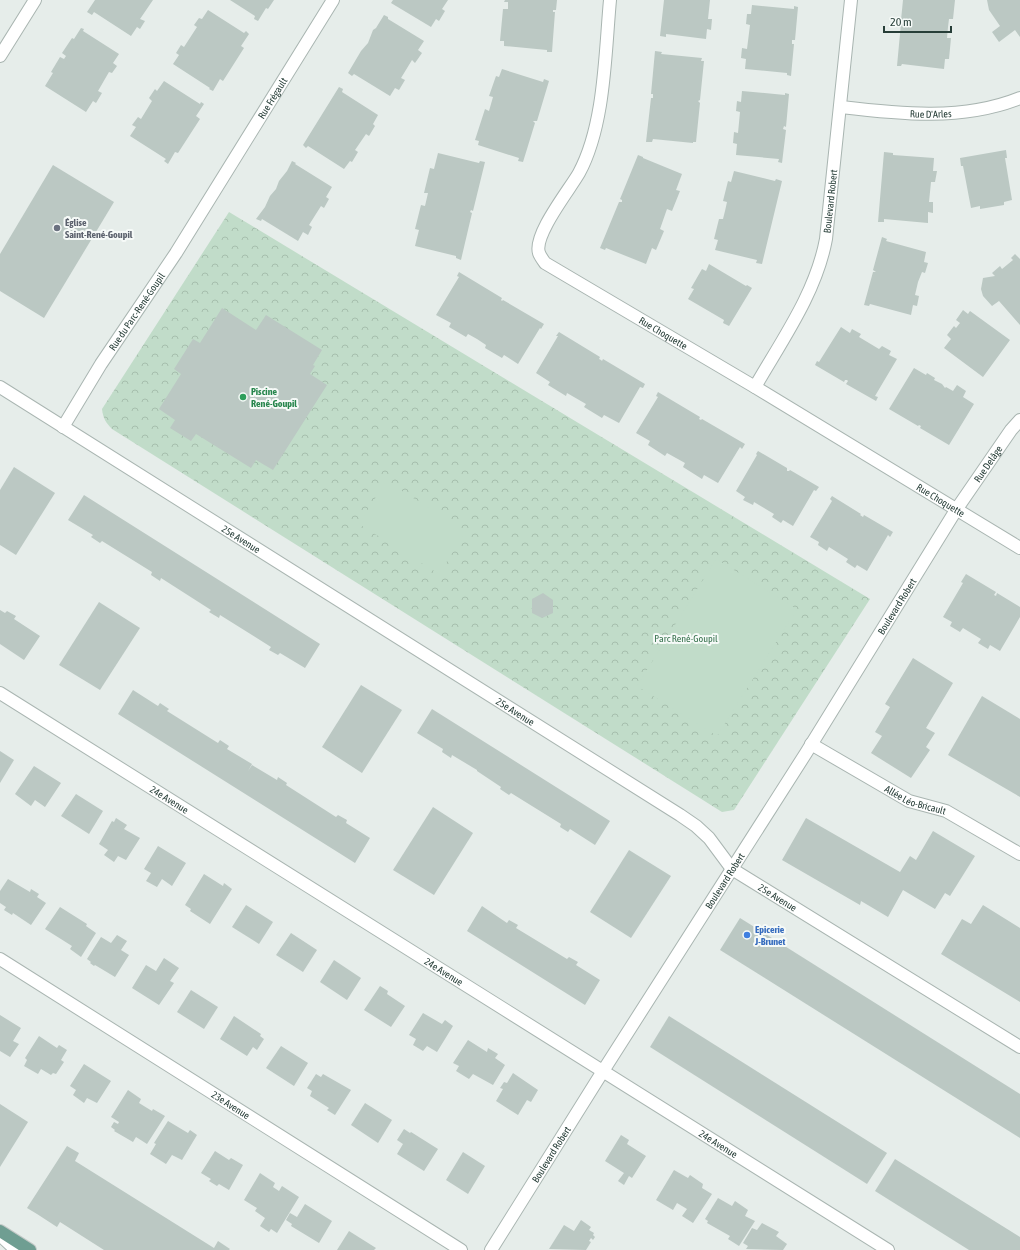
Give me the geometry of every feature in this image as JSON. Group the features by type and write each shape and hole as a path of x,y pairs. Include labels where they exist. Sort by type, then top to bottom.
{"main road":[{"path":"0,1231 30,1250"}],"street":[{"path":"0,56 35,0"},
{"name":"Rue Frégault","path":"211,196 333,0"},
{"name":"Rue Choquette","path":"610,0 599,114 592,143 580,172 547,224 540,238 538,252 545,263 755,387 1020,548"},
{"name":"Boulevard Robert","path":"755,387 797,314 815,277 822,258 826,239 851,0"},
{"name":"Rue D'Arles","path":"840,107 877,111 942,114 993,107 1020,98"},
{"name":"Rue du Parc-René-Goupil","path":"63,427 101,364 176,253 211,196"},
{"name":"25e Avenue","path":"0,387 680,815 696,826 709,838 732,869 1020,1047"},
{"name":"Rue Delâge","path":"956,510 1011,430 1020,420"},
{"name":"Boulevard Robert","path":"491,1250 603,1071 812,744 956,510"},
{"name":"24e Avenue","path":"0,693 888,1250"},
{"name":"Allée Léo-Bricault","path":"812,744 908,801 946,811 1020,854"},
{"name":"23e Avenue","path":"0,959 461,1250"},
{"path":"0,1235 16,1250"}],"green space":[{"name":"Parc René-Goupil","path":"229,212 870,599 734,810 722,812 112,429 108,425 104,418 102,409"},
{"path":"386,481 466,531 439,574 359,524"},
{"path":"716,559 797,609 717,736 637,686"}],"building":[{"path":"95,0 153,0 140,19 145,21 140,29 137,27 131,36 94,12 92,15 87,12"},
{"path":"230,0 274,0 268,9 266,8 258,21 254,19 255,16"},
{"path":"393,0 448,0 442,9 445,11 439,21 436,19 431,27 391,3"},
{"path":"505,0 557,0 556,10 553,10 553,12 555,12 552,52 547,52 547,50 504,46 504,41 500,41 503,9 508,9 508,2 504,2"},
{"path":"664,0 710,0 708,19 712,19 711,30 707,29 706,39 666,34 666,37 660,36"},
{"path":"903,0 955,0 953,19 949,19 948,27 947,38 951,38 949,59 945,59 944,69 902,64 901,66 897,66 901,23 903,24 904,22 901,20"},
{"path":"987,0 1020,0 1020,37 1015,30 999,42 992,32 1000,26 989,10"},
{"path":"752,5 794,9 794,6 798,7 795,40 792,40 792,44 794,44 791,76 787,75 787,73 745,69 746,59 741,58 742,48 747,49 750,25 746,24 747,14 751,14"},
{"path":"208,10 244,33 246,31 249,34 241,46 244,48 223,81 220,79 213,91 173,64 179,55 176,53 181,45 184,47 197,27 194,25 199,18 202,19"},
{"path":"384,15 424,41 418,50 422,53 415,63 412,60 401,78 405,80 399,90 395,88 390,96 354,74 352,76 348,73 361,51 368,43 373,30 376,28"},
{"path":"81,28 84,29 83,31 119,54 113,63 117,66 112,73 109,72 98,91 102,93 96,103 93,101 86,112 45,86 60,57 64,59 66,56 62,53"},
{"path":"655,51 662,52 661,54 702,58 701,61 704,61 700,100 698,101 700,103 696,142 693,143 653,139 652,142 646,142 651,98 653,98 653,94 651,94"},
{"path":"502,69 543,82 544,79 549,81 537,121 533,121 535,123 523,162 518,161 519,158 478,145 479,141 475,140 485,109 489,111 493,97 489,96 496,76 499,77"},
{"path":"164,81 200,104 201,102 204,104 196,116 200,119 178,153 175,152 168,164 164,161 166,159 130,136 136,127 132,125 138,117 141,119 152,101 149,98 155,89 157,91"},
{"path":"339,87 343,89 342,92 378,115 373,124 375,126 369,136 366,134 355,150 358,152 352,162 350,161 344,169 308,146 306,148 303,145"},
{"path":"742,91 785,95 785,93 789,94 786,127 784,126 783,129 786,130 782,163 778,162 779,159 736,155 737,144 733,143 734,132 738,133 740,112 736,111 737,101 741,102"},
{"path":"1006,150 1007,158 1005,158 1012,200 1004,202 1004,205 980,209 980,206 971,208 963,166 961,166 960,158"},
{"path":"884,152 893,153 893,155 934,158 933,171 937,171 935,182 931,182 929,202 933,202 933,213 928,212 928,223 884,219 884,222 878,222"},
{"path":"438,153 479,163 480,161 485,162 473,211 471,210 470,212 472,213 461,260 456,258 456,256 415,246 419,230 415,229 421,205 425,206 428,193 424,193 430,168 434,169"},
{"path":"638,155 682,174 676,190 680,191 672,211 667,209 660,229 664,231 656,250 652,248 646,264 606,248 605,250 600,248 619,202 622,202 620,199"},
{"path":"292,161 332,187 326,197 329,199 324,208 321,206 309,225 312,227 308,235 303,232 298,241 262,219 261,221 256,219 265,207 270,196 276,189 279,181 287,171"},
{"name":"Église Saint-René-Goupil","path":"53,165 114,202 44,318 0,291 0,254"},
{"path":"734,171 775,181 776,179 782,181 762,264 756,263 757,260 715,250 718,240 714,239 719,219 723,219 727,202 723,201 728,181 731,182"},
{"path":"882,237 887,239 886,241 926,252 924,262 928,263 925,273 922,272 918,282 915,295 919,296 917,306 913,305 911,315 870,304 869,306 864,305 873,272 876,272 873,270"},
{"path":"1015,254 1020,259 1020,325 999,301 992,306 983,296 981,289 983,278 995,276 992,273 1000,266 1002,269 1013,260 1011,258"},
{"path":"709,264 752,288 729,326 723,323 724,320 688,299 694,289 691,288 702,269 706,271"},
{"path":"459,272 502,298 502,301 503,300 544,324 518,364 504,355 502,358 485,348 486,345 468,334 466,337 449,327 451,323 436,315 459,277 457,276"},
{"name":"Piscine René-Goupil","path":"222,308 256,330 266,315 322,350 313,365 315,366 310,374 327,385 273,470 256,460 251,468 196,434 191,441 170,428 175,420 159,409 181,374 174,369 193,339 200,343"},
{"path":"963,310 968,314 970,311 1010,340 983,377 944,348 951,339 947,335 954,326 956,328 960,323 956,320"},
{"path":"841,327 850,333 852,329 861,334 859,337 879,349 882,346 891,351 889,355 897,359 875,396 878,397 876,401 846,384 848,381 847,380 844,382 815,365 817,361 819,362"},
{"path":"559,332 600,357 599,359 602,361 603,359 645,384 643,388 640,387 619,423 604,415 602,418 584,407 586,404 567,393 566,396 548,385 550,382 536,373"},
{"path":"914,368 935,378 934,380 942,384 945,388 946,387 953,391 957,385 966,391 963,397 974,404 949,445 920,428 921,426 918,426 889,409"},
{"path":"658,392 700,417 699,419 702,419 745,444 742,449 740,447 718,483 704,475 702,479 683,467 685,463 667,453 665,456 648,445 650,441 636,433 658,397 656,396"},
{"path":"758,451 787,468 787,471 790,470 819,487 816,491 814,490 793,526 783,520 781,523 772,517 774,514 754,502 753,505 743,500 745,497 736,491"},
{"path":"14,467 55,493 16,555 0,545 0,490"},
{"path":"84,495 320,644 305,668 280,653 278,655 269,650 271,647 220,615 219,618 209,612 211,610 161,578 160,581 151,575 152,572 102,541 100,543 91,537 93,535 68,520"},
{"path":"832,496 861,514 860,515 863,517 864,515 893,532 890,537 888,535 867,571 857,565 855,568 846,562 848,559 829,547 827,551 818,545 819,542 810,537 832,501 830,499"},
{"path":"966,574 996,592 994,595 996,596 997,593 1020,607 1020,617 1000,651 990,645 988,649 978,643 981,639 963,628 960,632 950,626 952,622 943,617 963,583 961,582"},
{"path":"543,593 553,600 553,613 542,618 532,613 532,599"},
{"path":"99,602 140,628 100,690 59,665"},
{"path":"0,610 5,613 7,611 16,616 14,619 40,636 24,660 0,644"},
{"path":"913,658 953,683 926,728 935,733 926,747 930,750 911,778 871,753 882,736 875,732 890,707 885,704"},
{"path":"361,685 402,710 362,773 322,747"},
{"path":"133,690 158,706 160,703 169,709 167,711 218,743 220,740 229,746 227,749 252,764 248,771 252,765 277,780 278,777 287,783 286,785 336,817 338,815 347,820 346,823 370,838 355,863 118,714"},
{"path":"982,696 1020,719 1020,797 948,755"},
{"path":"432,709 610,821 595,845 570,829 568,832 560,827 561,824 511,793 509,795 500,789 501,787 477,770 452,755 451,758 442,752 443,749 417,733"},
{"path":"0,751 14,760 0,783"},
{"path":"34,766 61,783 45,807 35,800 31,806 15,794"},
{"path":"76,794 103,811 89,834 61,816"},
{"path":"433,807 473,833 434,895 393,870"},
{"path":"116,818 127,825 124,829 140,838 126,860 118,856 114,862 104,855 108,850 99,844 112,821 114,822"},
{"path":"806,818 900,872 910,856 916,860 933,831 975,856 950,896 945,893 935,909 903,890 888,917 861,901 860,905 782,860"},
{"path":"158,846 186,863 172,886 162,879 157,887 146,881 151,873 144,869"},
{"path":"629,850 671,876 631,938 590,912"},
{"path":"204,874 223,886 224,883 232,889 210,924 190,911 191,909 185,905"},
{"path":"8,879 30,892 31,889 39,894 37,897 46,903 31,925 13,913 12,915 4,910 6,907 0,903 0,891"},
{"path":"246,905 273,922 259,944 232,927"},
{"path":"983,905 1020,928 1020,1002 941,954 962,919 971,924"},
{"path":"482,906 507,923 509,920 518,925 516,928 567,959 569,957 578,962 576,965 600,980 585,1005 467,931"},
{"path":"60,907 87,924 86,926 96,933 81,957 70,949 72,946 45,929"},
{"path":"740,918 1020,1094 1020,1138 720,950"},
{"path":"291,933 317,950 303,972 276,955"},
{"path":"117,935 127,941 121,950 129,955 115,977 95,965 94,966 87,959 101,937 111,943"},
{"path":"164,958 179,968 170,981 174,983 159,1005 132,988 146,965 156,971"},
{"path":"334,960 361,978 347,1000 320,982"},
{"path":"380,986 388,991 387,994 405,1006 391,1027 364,1010"},
{"path":"191,990 218,1007 204,1029 177,1012"},
{"path":"423,1013 442,1024 445,1020 453,1026 437,1052 427,1046 423,1051 413,1045 416,1039 409,1035"},
{"path":"0,1015 21,1028 13,1041 19,1044 10,1057 0,1051"},
{"path":"234,1016 261,1034 260,1036 264,1039 257,1050 253,1047 247,1056 220,1039"},
{"path":"669,1016 887,1153 867,1184 650,1047"},
{"path":"39,1036 57,1048 59,1045 67,1050 61,1060 64,1062 56,1074 53,1073 51,1075 41,1069 38,1074 24,1066 27,1060 25,1058"},
{"path":"468,1040 487,1052 488,1048 498,1054 495,1058 505,1065 493,1085 473,1074 469,1079 456,1071 459,1066 453,1063"},
{"path":"281,1046 308,1063 294,1086 266,1068"},
{"path":"84,1064 111,1081 97,1103 87,1098 84,1103 73,1095 76,1090 70,1086"},
{"path":"513,1073 538,1090 531,1102 527,1100 518,1115 496,1101 503,1089 500,1088 504,1082 507,1083"},
{"path":"316,1074 321,1077 323,1074 351,1090 335,1115 327,1110 329,1108 310,1096 312,1091 307,1088"},
{"path":"128,1090 141,1099 139,1103 152,1111 153,1109 165,1116 147,1144 136,1137 133,1142 114,1131 115,1130 111,1127 114,1122 118,1124 119,1122 111,1117"},
{"path":"365,1103 392,1120 378,1143 351,1125"},
{"path":"0,1104 28,1122 0,1167"},
{"path":"168,1121 188,1133 190,1130 197,1135 182,1160 172,1155 166,1164 150,1154 156,1144 154,1143"},
{"path":"404,1129 438,1149 424,1171 397,1154 403,1144 397,1140"},
{"path":"621,1135 629,1140 627,1144 646,1156 632,1178 629,1176 624,1185 618,1181 624,1173 605,1161"},
{"path":"67,1146 79,1153 75,1161 214,1248 218,1241 230,1249 104,1250 60,1222 57,1227 27,1208"},
{"path":"215,1151 229,1160 231,1158 243,1165 229,1190 219,1184 217,1186 209,1181 211,1179 201,1173"},
{"path":"463,1152 485,1166 468,1194 446,1180"},
{"path":"895,1159 1020,1237 1020,1250 969,1250 875,1191"},
{"path":"674,1170 688,1178 690,1175 703,1184 702,1188 712,1194 693,1223 682,1216 687,1209 677,1203 673,1210 656,1200"},
{"path":"260,1173 275,1183 273,1187 279,1191 282,1186 299,1197 277,1233 271,1229 269,1232 260,1226 265,1218 255,1211 257,1208 244,1200"},
{"path":"718,1198 732,1206 735,1201 748,1210 745,1216 755,1221 739,1246 728,1239 730,1236 707,1223 708,1221 705,1219"},
{"path":"305,1204 332,1221 319,1243 291,1226 292,1224 286,1220 290,1213 297,1217"},
{"path":"581,1220 591,1227 589,1230 594,1233 593,1235 595,1237 593,1240 591,1238 589,1241 591,1242 586,1250 549,1249 564,1225 574,1231"},
{"path":"762,1223 779,1232 776,1236 787,1244 783,1250 746,1249 748,1246 743,1243 752,1228 757,1230"},
{"path":"349,1231 376,1248 374,1250 337,1250"}],"place":[{"name":"Église Saint-René-Goupil","path":"57,228"},
{"name":"Piscine René-Goupil","path":"243,397"},
{"name":"Epicerie J-Brunet","path":"747,935"}]}
